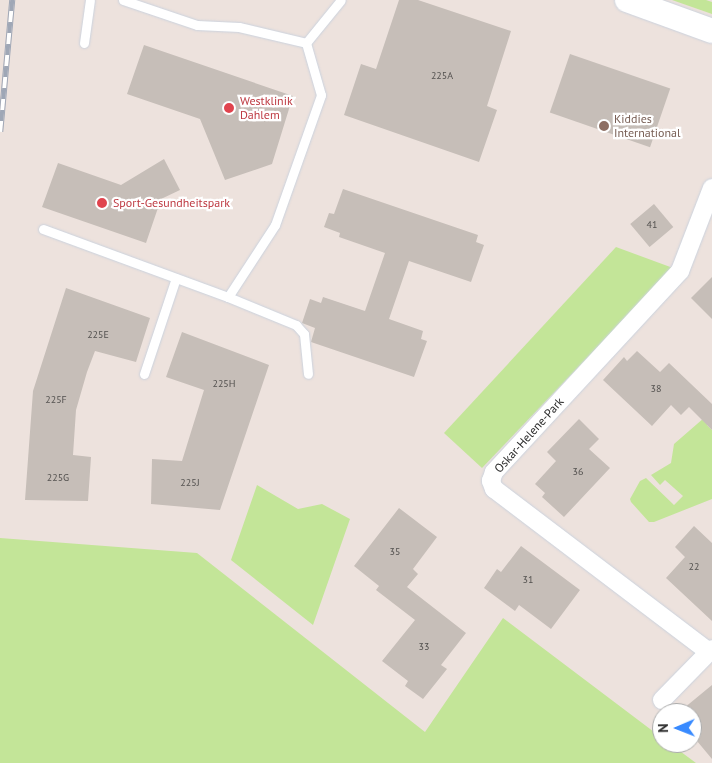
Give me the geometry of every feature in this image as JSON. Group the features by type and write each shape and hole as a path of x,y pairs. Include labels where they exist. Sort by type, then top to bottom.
{"main road":[{"path":"627,0 712,31"}],"street":[{"name":"Oskar-Helene-Park","path":"662,700 711,651 494,489 491,481 494,472 680,271 712,190"}],"lane":[{"path":"84,43 90,0"},
{"path":"123,0 197,25 239,27 306,43"},
{"path":"306,43 341,0"},
{"path":"228,297 275,225 321,95 306,43"},
{"path":"42,229 228,297 296,326 304,334 308,374"},
{"path":"144,374 176,278"}],"green space":[{"path":"672,0 706,0 712,2 712,14"},
{"path":"616,247 673,268 482,468 444,433"},
{"path":"712,411 712,419 707,425 712,430 712,499 654,522 649,522 630,499 640,481 646,478 674,505 683,496 665,480 660,485 651,475 671,463 674,444"},
{"path":"257,485 298,509 322,504 350,519 313,625 231,560"},
{"path":"0,538 197,553 425,732 503,618 652,730 652,753 682,753 696,763 0,763"}],"building":[{"path":"399,0 418,0 511,31 487,106 497,110 479,162 344,115 361,64 376,69"},
{"name":"Westklinik Dahlem","path":"144,45 293,96 272,164 225,180 200,119 127,94"},
{"path":"570,54 670,89 650,147 550,113"},
{"name":"Sport-Gesundheitspark","path":"164,159 180,190 161,199 146,243 42,207 58,163 121,185"},
{"path":"343,189 478,235 476,242 484,245 471,282 409,261 389,319 423,331 421,339 427,341 414,377 311,342 315,328 302,323 310,299 321,303 323,297 365,311 385,253 339,237 340,233 324,227 329,213 334,214"},
{"path":"654,204 673,227 650,247 630,224"},
{"path":"712,277 712,319 691,298"},
{"path":"66,288 150,318 136,362 95,351 87,372 76,410 73,455 91,457 88,501 25,500 33,391"},
{"path":"182,332 269,365 220,510 151,504 152,459 182,461 204,390 166,377"},
{"path":"637,351 660,372 669,363 712,404 712,430 689,407 681,415 671,405 652,426 603,380 624,357 627,361"},
{"path":"579,419 599,439 589,449 610,468 564,517 542,497 545,493 535,484 556,461 547,452"},
{"path":"399,508 437,537 413,569 418,574 407,587 466,633 441,665 447,669 423,699 405,686 408,681 382,661 415,620 376,590 379,586 354,566"},
{"path":"694,526 712,543 712,621 666,578 685,557 675,547"},
{"path":"521,546 580,590 551,629 519,605 515,611 484,588 497,569 501,572"},
{"path":"712,685 712,759 702,747 702,703 690,703"}],"railway":[{"path":"0,132 12,0"}],"place":[{"name":"Westklinik Dahlem","path":"229,108"},
{"name":"Kiddies International","path":"604,126"},
{"name":"Sport-Gesundheitspark","path":"102,203"}]}
